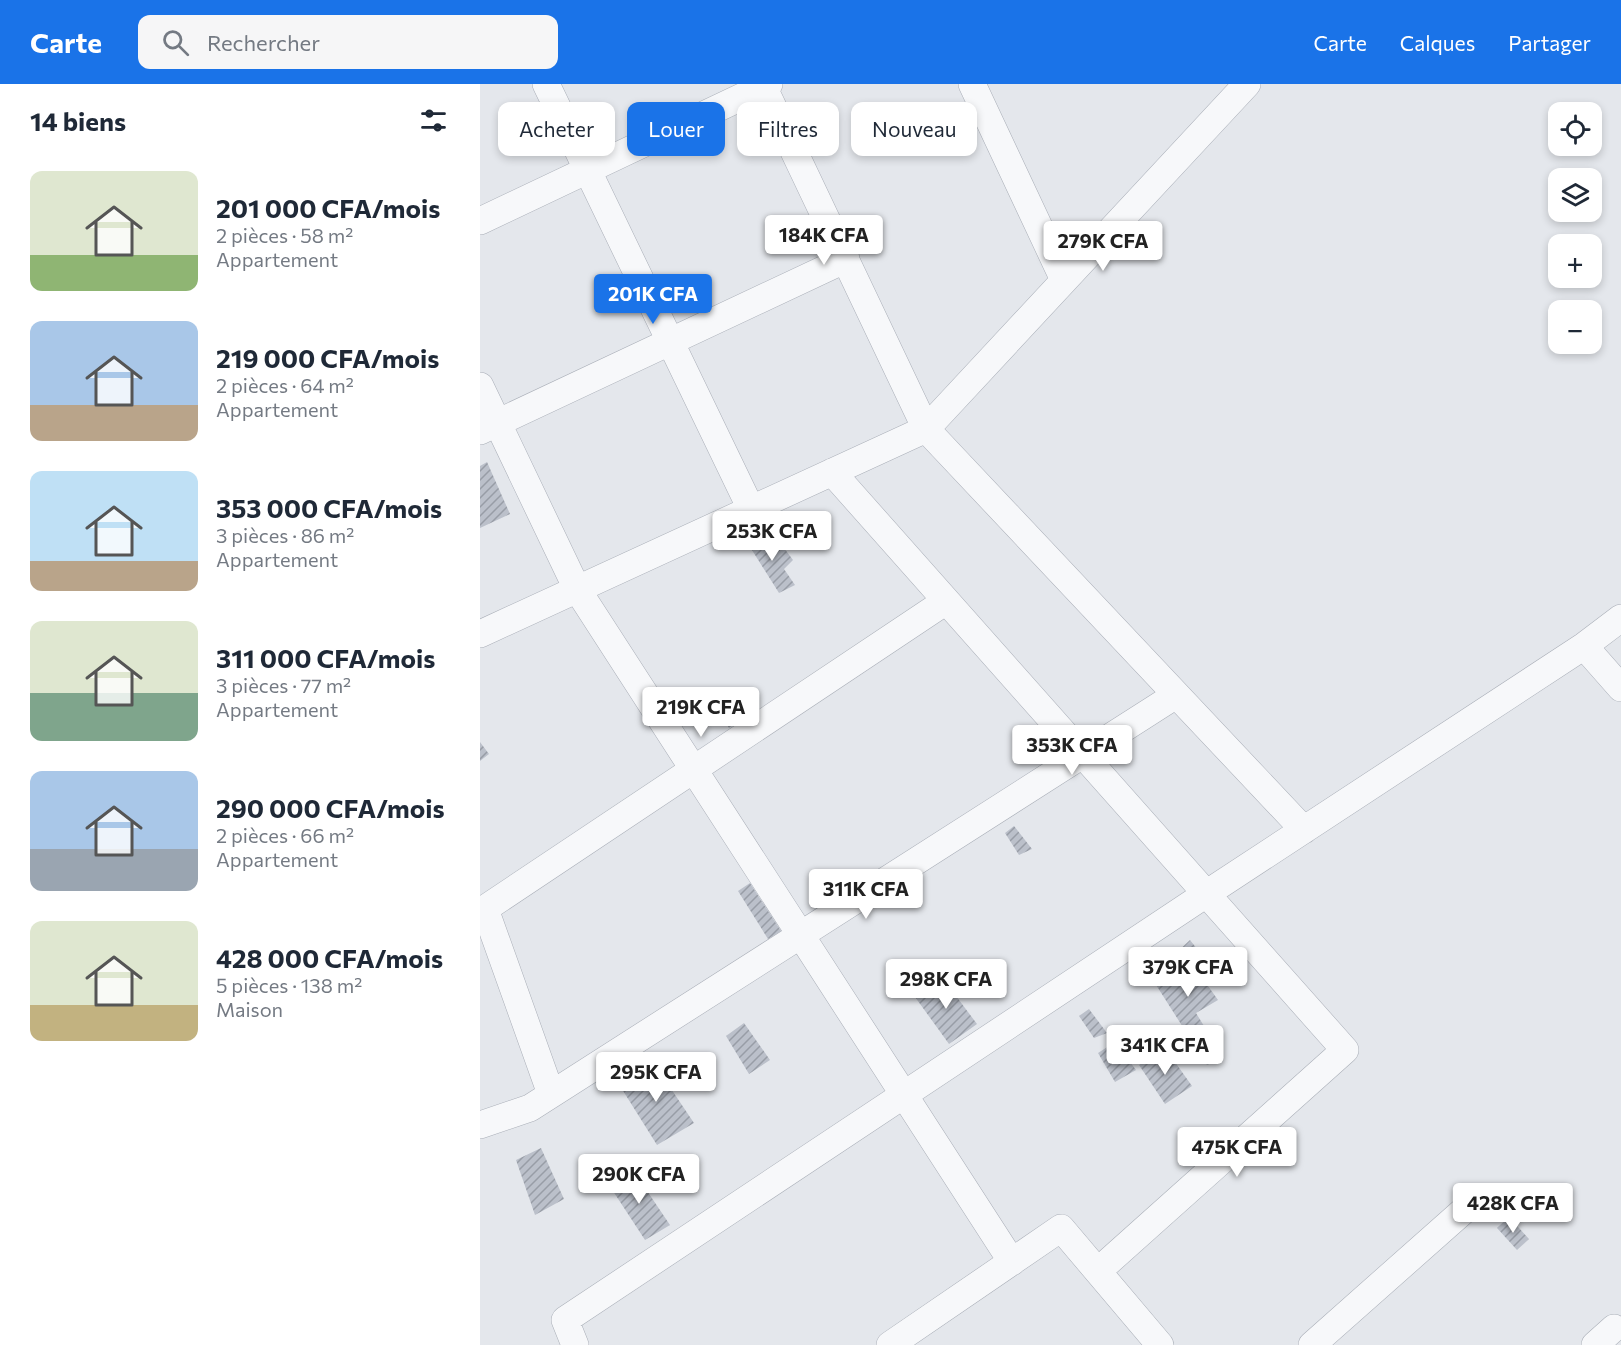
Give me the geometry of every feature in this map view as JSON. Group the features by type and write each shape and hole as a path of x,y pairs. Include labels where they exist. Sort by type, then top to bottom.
{"street":[{"path":"546,84 751,509"},
{"path":"972,84 1064,280"},
{"path":"480,634 926,429 1247,84"},
{"path":"480,221 765,85 926,429 1304,830"},
{"path":"489,427 846,259"},
{"path":"480,386 489,427 577,589 1012,1262"},
{"path":"832,472 1346,1050 1098,1271"},
{"path":"551,1094 483,910 946,601"},
{"path":"575,1345 565,1320 1584,646 1621,618"},
{"path":"1584,646 1621,688"},
{"path":"480,1125 530,1108 1176,694"},
{"path":"1312,1345 1479,1197"},
{"path":"890,1345 1061,1228 1160,1345"}],"building":[{"path":"487,462 510,514 480,528 480,466"},
{"path":"759,533 773,550 781,544 793,560 784,569 795,585 779,593 745,539"},
{"path":"743,691 754,710 729,728 715,700"},
{"path":"480,742 489,754 480,761"},
{"path":"1014,826 1032,849 1019,855 1005,833"},
{"path":"750,883 781,931 768,939 738,891"},
{"path":"1190,940 1201,954 1191,962 1218,1000 1196,1013 1223,1057 1207,1065 1151,977"},
{"path":"941,976 977,1024 949,1044 915,997"},
{"path":"1089,1009 1107,1033 1094,1038 1079,1016"},
{"path":"744,1023 770,1060 749,1074 726,1036"},
{"path":"1115,1042 1136,1070 1115,1082 1098,1053"},
{"path":"1165,1048 1192,1086 1165,1104 1139,1065"},
{"path":"651,1059 694,1123 657,1145 620,1086"},
{"path":"541,1148 564,1199 535,1215 516,1160"},
{"path":"633,1170 670,1225 645,1240 609,1185"},
{"path":"1509,1217 1529,1239 1517,1250 1497,1228"}]}
